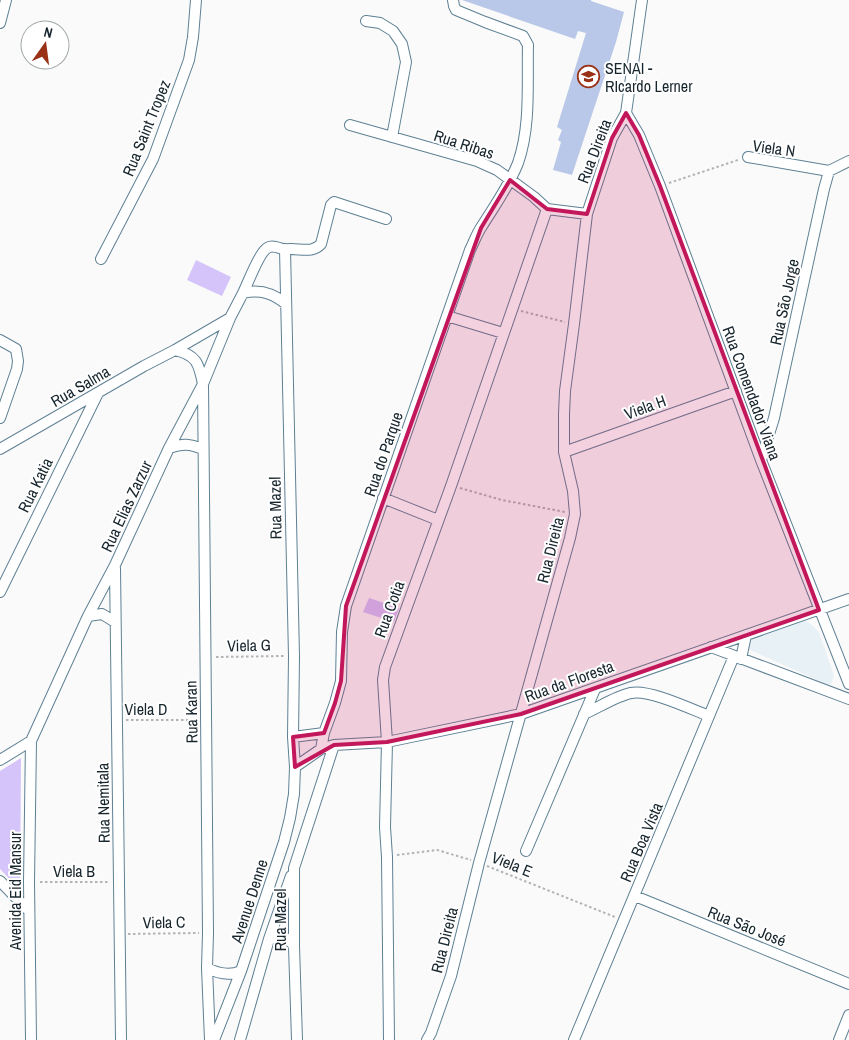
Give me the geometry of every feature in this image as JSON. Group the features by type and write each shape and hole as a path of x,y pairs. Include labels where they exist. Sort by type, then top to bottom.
{"street":[{"path":"0,23 6,0"},
{"name":"Rua Saint Tropez","path":"101,259 153,160 189,60 196,0"},
{"name":"Rua do Parque","path":"321,749 324,733 341,681 342,632 346,606 470,250 481,228 504,193 518,163 522,149 526,124 528,45 524,36 456,10 453,0"},
{"name":"Rua Direita","path":"427,1040 451,976 479,863 570,538 575,514 573,491 564,452 564,414 565,391 587,214 612,138 626,114 642,0"},
{"path":"366,21 380,23 393,31 402,44 406,62 392,137"},
{"name":"Rua Comendador Viana","path":"626,114 640,136 660,186 761,460 849,684"},
{"name":"Rua Ribas","path":"350,125 477,161 497,170 534,196 547,209"},
{"name":"Viela N","path":"748,157 829,171"},
{"path":"829,171 849,161"},
{"name":"Rua São Jorge","path":"761,460 774,418 829,171"},
{"path":"285,250 318,248 321,244 331,205 334,202 386,219"},
{"path":"547,209 587,214"},
{"name":"Rua Cotia","path":"389,1040 385,827 387,742 383,680 385,667 547,209"},
{"name":"Rua Elias Zarzur","path":"31,741 88,616 115,565 169,448 202,384 230,318 261,255 265,248 272,246 285,250"},
{"name":"Rua Mazel","path":"285,250 295,767"},
{"path":"243,293 253,290 263,291 272,294 286,304"},
{"path":"447,316 503,334"},
{"name":"Rua Salma","path":"0,449 230,318"},
{"path":"0,340 16,349 18,361 0,418"},
{"path":"175,350 184,352 197,362 202,384"},
{"name":"Rua Karan","path":"202,384 207,968 210,1040"},
{"name":"Viela H","path":"564,452 736,390"},
{"name":"Rua Katia","path":"0,592 3,582 98,392"},
{"path":"169,448 179,444 191,444 203,449"},
{"path":"383,498 438,520"},
{"name":"Rua Nemitala","path":"115,565 121,1040"},
{"name":"Rua da Floresta","path":"295,767 321,749 334,745 387,742 521,714 849,599"},
{"path":"88,616 102,614 115,622"},
{"name":"Rua Boa Vista","path":"574,1040 746,635"},
{"path":"711,647 849,699"},
{"path":"526,851 595,689"},
{"path":"584,714 633,692 657,696 710,716"},
{"path":"293,737 324,733"},
{"path":"0,760 31,741"},
{"name":"Avenida Eid Mansur","path":"31,741 29,882 31,1040"},
{"name":"Rua Mazel","path":"297,1040 294,868 334,745"},
{"name":"Avenue Denne","path":"214,1040 241,971 284,842 290,818 295,767"},
{"path":"240,1040 269,939 294,868"},
{"path":"0,881 29,911"},
{"name":"Rua São José","path":"635,896 849,984"},
{"path":"269,939 283,937 289,939 294,946"},
{"path":"207,968 215,972 230,974 241,971"},
{"path":"839,1040 849,1015"}],"path":[{"name":"Viela N","path":"660,186 748,157"},
{"path":"512,308 574,324"},
{"path":"450,486 502,500 575,514"},
{"name":"Viela G","path":"205,657 294,656"},
{"name":"Viela D","path":"117,720 206,720"},
{"name":"Viela E","path":"387,857 437,850 479,863 624,921"},
{"name":"Viela B","path":"29,882 120,882"},
{"name":"Viela C","path":"121,934 208,933"}],"highlighted area":[{"path":"626,113 639,135 660,186 819,610 521,714 387,742 334,745 295,767 293,737 324,733 335,703 341,681 346,606 481,228 510,180 547,209 587,214 612,138"}],"shaded area":[{"path":"196,260 231,277 222,296 187,280"},
{"path":"369,598 399,608 394,622 363,612"},
{"path":"802,619 819,632 834,676 831,684 826,684 746,648 748,638"},
{"path":"21,758 20,890 0,869 0,771"}],"building":[{"name":"SENAI - RIcardo Lerner","path":"462,0 591,0 624,12 572,175 553,170 561,142 558,140 562,130 557,127 586,33 578,31 575,39"}],"place":[{"name":"SENAI - RIcardo Lerner","path":"589,77"}]}
